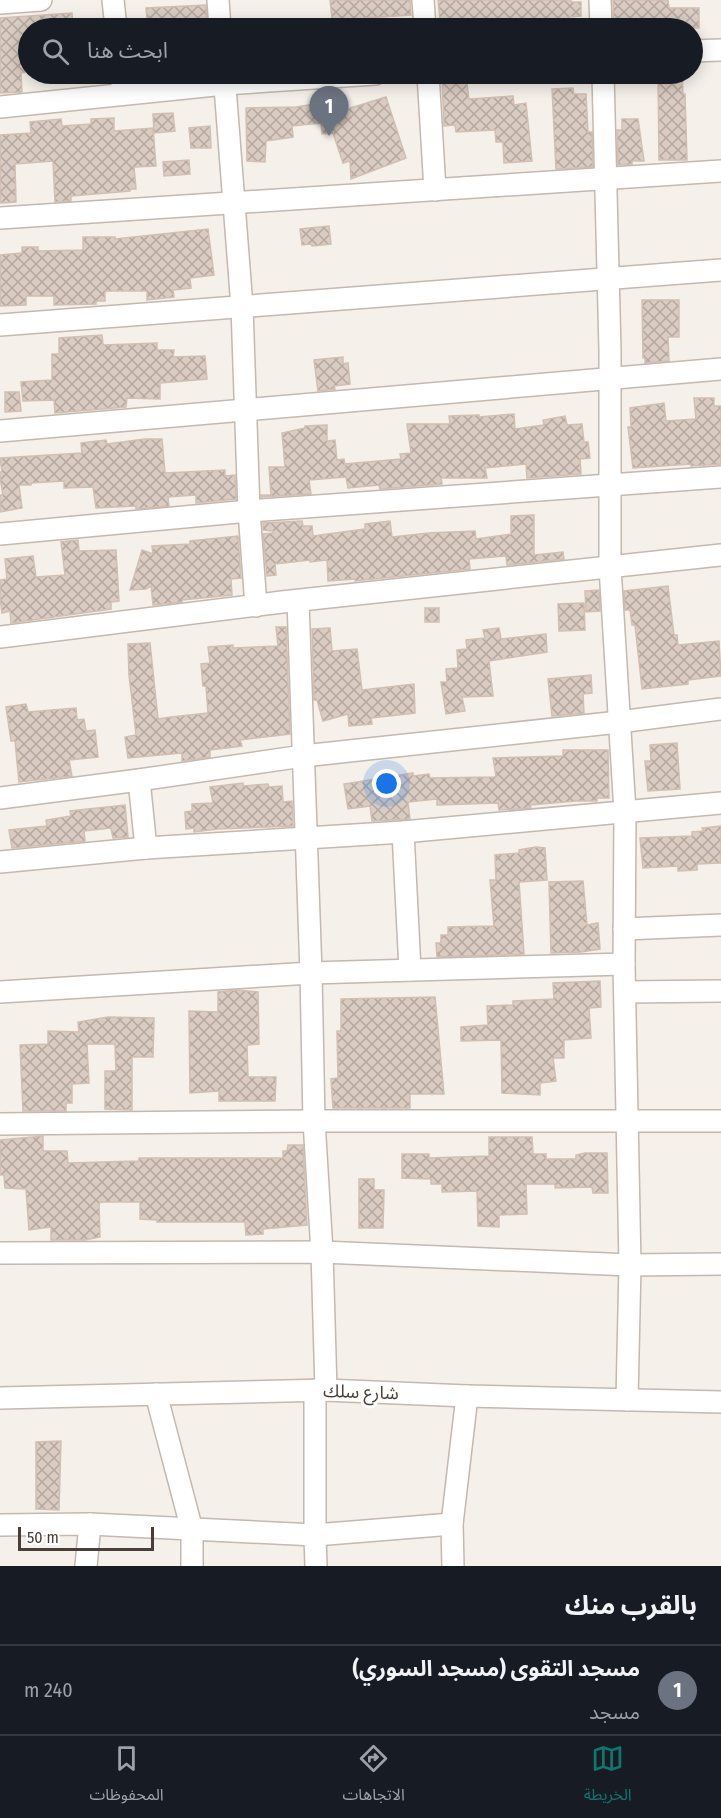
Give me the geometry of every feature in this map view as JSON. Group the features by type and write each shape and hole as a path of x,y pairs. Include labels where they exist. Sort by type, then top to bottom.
{"street":[{"path":"0,3 41,0"},
{"path":"113,0 115,18"},
{"path":"218,0 219,18"},
{"path":"423,0 424,18"},
{"path":"600,0 601,18"},
{"path":"703,51 721,50"},
{"path":"0,107 122,84"},
{"path":"225,84 242,307 249,511 256,606"},
{"path":"429,84 435,190"},
{"path":"603,84 604,179 609,278 610,567 625,812 624,964 630,1265 627,1400"},
{"path":"0,218 721,171"},
{"path":"0,325 721,270"},
{"path":"0,431 721,369"},
{"path":"0,534 249,511 721,477"},
{"path":"0,637 298,601 721,555"},
{"path":"298,601 314,1121 322,1252 316,1566"},
{"path":"0,798 303,756 721,709"},
{"path":"139,780 146,848"},
{"path":"0,862 146,848 403,831 721,803"},
{"path":"403,831 410,970"},
{"path":"624,929 721,925"},
{"path":"0,992 311,973 624,964"},
{"path":"625,992 721,991"},
{"path":"0,1124 721,1121"},
{"path":"0,1253 322,1252 630,1265 721,1264"},
{"name":"شارع سلك","path":"0,1398 320,1390 721,1402"},
{"path":"156,1394 192,1530 192,1566"},
{"path":"453,1566 452,1524 467,1396"},
{"path":"0,1525 90,1524 315,1535 452,1524"},
{"path":"86,1566 90,1524"}],"building":[{"path":"330,0 410,0 411,15 332,18"},
{"path":"438,0 571,0 571,2 581,2 581,16 570,18 440,18"},
{"path":"613,0 668,0 669,8 699,8 699,18 614,18"},
{"path":"206,5 207,18 147,18 146,8"},
{"path":"72,13 72,18 18,18 18,84 22,84 22,92 0,93 0,18"},
{"path":"442,84 467,84 469,99 513,96 514,105 526,103 532,161 504,163 503,142 496,142 495,130 456,132 455,125 444,126"},
{"path":"658,84 682,84 683,94 685,94 687,160 659,160"},
{"path":"573,88 574,94 586,94 588,132 592,132 593,167 556,169 552,89"},
{"path":"386,97 406,158 351,179 350,161 343,163 333,133 322,134 321,123 292,126 293,137 266,141 265,162 247,161 246,108 296,107 326,102 328,115"},
{"path":"173,113 175,131 154,133 153,114"},
{"path":"114,118 114,131 153,128 156,166 134,167 136,189 71,196 71,201 55,202 53,161 15,164 16,202 0,203 0,135 31,133 30,122 61,119 62,126 91,124 91,119"},
{"path":"622,119 638,119 644,161 632,161 632,164 618,165 617,130 622,130"},
{"path":"210,126 211,148 191,148 189,128"},
{"path":"189,160 190,174 164,176 163,162"},
{"path":"329,226 331,244 302,245 300,229"},
{"path":"208,229 214,275 190,278 191,288 173,290 174,297 147,300 147,291 105,291 105,301 96,301 96,304 54,305 54,296 26,296 26,305 0,306 0,255 22,253 22,247 38,247 38,251 83,250 83,237 115,237 115,239"},
{"path":"642,300 679,300 679,337 668,337 669,361 645,363"},
{"path":"102,335 103,345 157,343 157,350 174,350 173,357 205,356 207,379 160,383 160,399 127,398 126,407 55,413 54,400 23,401 21,382 52,380 52,354 59,354 59,338"},
{"path":"343,357 343,364 348,363 350,384 318,391 314,360"},
{"path":"5,392 19,392 21,411 5,412"},
{"path":"694,398 714,398 714,406 721,406 721,464 633,468 628,427 631,427 630,408 664,403 666,421 696,419"},
{"path":"514,414 515,429 544,425 543,420 565,416 567,425 582,424 584,442 588,442 590,458 580,459 581,474 527,478 526,464 485,468 487,478 441,478 442,484 380,489 379,485 348,488 346,477 309,480 311,494 261,497 261,495 271,495 269,467 285,467 282,433 305,428 305,426 327,425 327,441 335,440 337,460 344,459 346,470 345,464 401,459 400,454 411,453 407,424 450,424 449,416 479,415 479,417"},
{"path":"162,439 165,473 225,470 225,476 235,475 236,499 196,503 196,495 168,497 169,506 136,509 136,506 96,508 93,487 64,488 64,481 19,485 22,508 0,512 0,495 3,495 0,458 82,453 81,443 106,440 107,444"},
{"path":"534,515 534,555 563,552 564,559 507,565 506,556 469,559 470,569 355,581 355,579 328,581 327,560 310,562 310,560 275,564 276,575 267,576 263,534 273,533 273,531 263,530 263,523 302,521 303,526 312,526 313,536 365,529 365,524 390,521 392,537 475,531 476,539 511,534 511,516"},
{"path":"238,536 241,578 231,579 232,595 153,605 151,586 146,589 130,590 142,550 153,554 152,546 190,544 190,541"},
{"path":"78,540 79,551 116,550 119,601 111,602 111,609 11,623 10,611 2,613 0,598 0,580 7,579 5,559 33,556 36,577 65,575 61,542"},
{"path":"668,586 674,635 677,635 678,645 719,641 721,676 688,680 688,684 642,689 635,625 632,625 630,610 625,610 624,591"},
{"path":"599,590 600,611 586,612 585,591"},
{"path":"584,603 585,630 559,631 558,604"},
{"path":"425,608 439,608 439,622 425,622"},
{"path":"276,627 286,627 290,734 240,740 242,746 210,750 210,757 182,761 182,753 128,758 125,737 136,735 128,644 150,643 158,719 208,713 206,686 203,686 201,664 210,663 208,647 278,646"},
{"path":"330,628 332,651 357,649 362,690 414,684 415,713 371,718 372,724 349,726 348,714 323,721 317,700 314,700 312,629"},
{"path":"499,628 501,639 546,634 547,652 489,661 493,696 462,697 465,711 446,714 441,682 447,682 446,669 458,668 457,650 467,649 466,640 485,638 483,630"},
{"path":"591,675 592,693 583,694 584,713 552,716 548,679"},
{"path":"26,704 28,712 76,708 77,720 84,719 86,731 95,730 98,757 69,760 72,776 19,782 15,741 11,741 6,707"},
{"path":"677,743 680,789 648,791 645,761 651,761 650,745"},
{"path":"563,750 608,750 609,798 499,810 498,803 437,805 437,799 408,802 410,819 372,821 370,806 348,809 344,784 413,773 413,776 429,774 430,778 494,777 496,776 493,758 563,756"},
{"path":"243,783 243,786 268,784 269,787 282,786 283,802 292,801 293,826 194,832 194,828 186,829 185,812 192,811 192,804 213,803 210,787"},
{"path":"125,805 128,837 113,838 111,828 84,831 85,841 12,848 9,830 47,826 46,820 71,816 70,811"},
{"path":"721,826 721,863 697,864 697,870 678,871 678,866 643,868 640,838 692,836 692,832 704,831 702,828"},
{"path":"545,848 547,880 519,882 524,954 437,957 436,943 441,943 441,935 448,935 448,927 494,926 490,880 496,880 495,855 519,853 519,850"},
{"path":"583,881 587,925 598,923 600,949 551,953 549,882"},
{"path":"600,981 601,1007 589,1008 591,1038 564,1040 564,1058 553,1058 556,1081 540,1083 540,1095 502,1093 501,1040 461,1041 461,1027 488,1025 487,1006 513,1005 513,1001 554,999 553,983"},
{"path":"237,990 258,992 259,1044 247,1045 248,1077 276,1077 275,1101 219,1101 219,1091 190,1093 189,1011 218,1012 218,992"},
{"path":"435,997 444,1094 410,1094 410,1108 333,1108 331,1079 338,1078 337,1031 341,1031 341,999"},
{"path":"108,1017 154,1018 153,1057 132,1057 132,1110 105,1109 105,1071 116,1071 115,1044 87,1044 89,1083 72,1084 72,1103 66,1103 66,1111 23,1111 20,1045 48,1044 48,1031 79,1032 78,1022"},
{"path":"43,1136 43,1151 67,1151 68,1163 139,1161 139,1158 283,1158 283,1151 287,1151 288,1145 303,1145 307,1225 263,1229 263,1234 246,1235 245,1222 157,1222 157,1220 140,1219 140,1202 103,1202 99,1203 100,1237 85,1240 51,1240 51,1227 29,1230 26,1189 5,1188 4,1175 0,1175 0,1140"},
{"path":"489,1137 532,1137 533,1154 546,1154 546,1159 576,1159 576,1155 585,1153 607,1153 608,1193 593,1193 592,1187 555,1188 555,1184 526,1184 527,1214 499,1215 499,1227 478,1226 477,1191 442,1192 442,1184 431,1184 431,1179 402,1178 402,1154 429,1154 429,1158 489,1156"},
{"path":"359,1179 374,1179 374,1190 384,1190 383,1228 359,1228"},
{"path":"61,1441 59,1510 36,1509 36,1442"}],"place":[{"name":"مسجد التقوى (مسجد السوري)","path":"329,136"}]}
